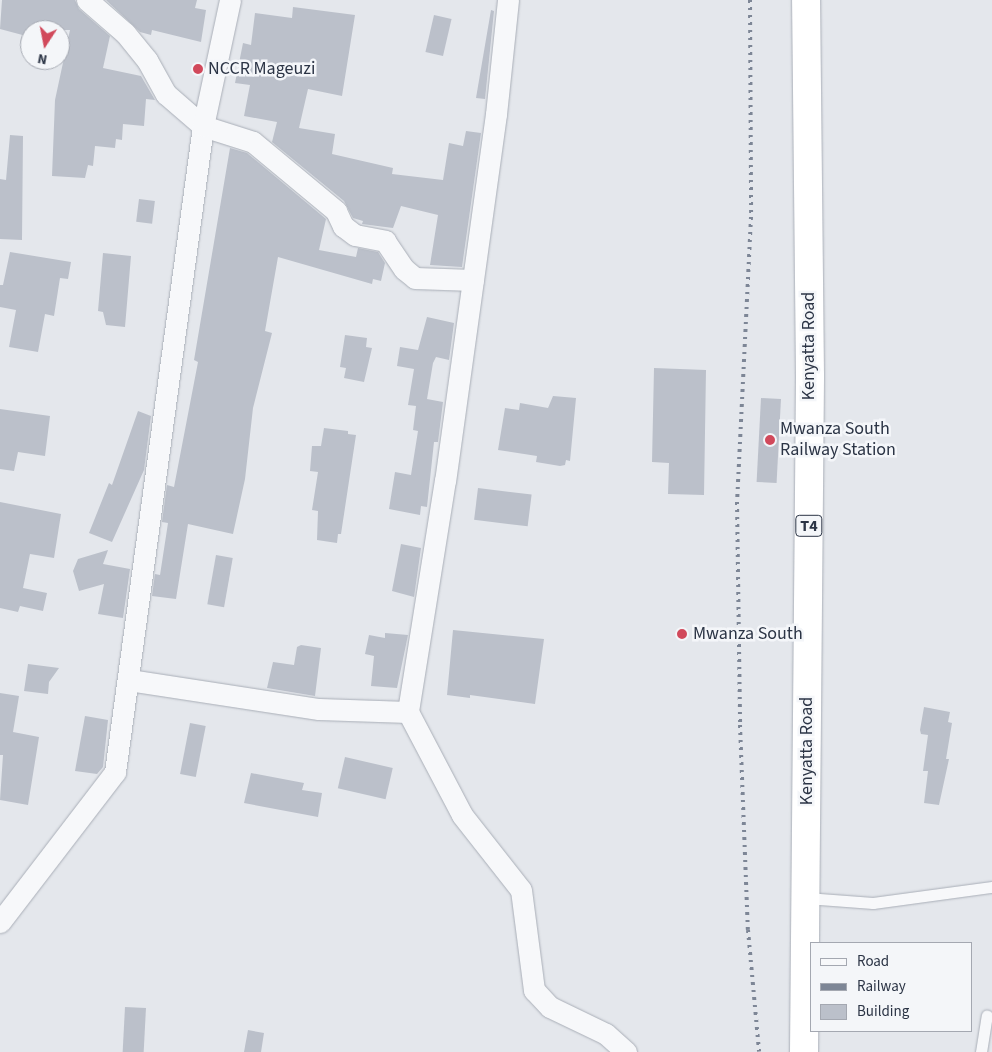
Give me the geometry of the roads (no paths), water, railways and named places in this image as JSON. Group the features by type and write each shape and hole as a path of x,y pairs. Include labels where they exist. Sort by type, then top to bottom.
{"highway":[{"name":"Kenyatta Road","path":"804,1052 810,376 806,0"}],"street":[{"path":"87,0 125,33 147,60 166,94 203,126 253,142 336,211 343,226 355,236 385,241 404,269 415,278 473,280"},
{"path":"0,922 115,772 203,126 230,0"},
{"path":"508,0 473,280 408,712 462,815 520,890 534,990 550,1007 606,1034 626,1052"},
{"path":"129,680 319,709 408,712"}],"lane":[{"path":"806,898 873,903 992,887"},
{"path":"981,1052 987,1015"}],"railway":[{"path":"750,0 751,217 737,502 740,725 748,930 759,1052"}],"place":[{"name":"NCCR Mageuzi","path":"198,69"},
{"name":"Mwanza South Railway Station","path":"770,440"},
{"name":"Mwanza South","path":"682,634"}]}
